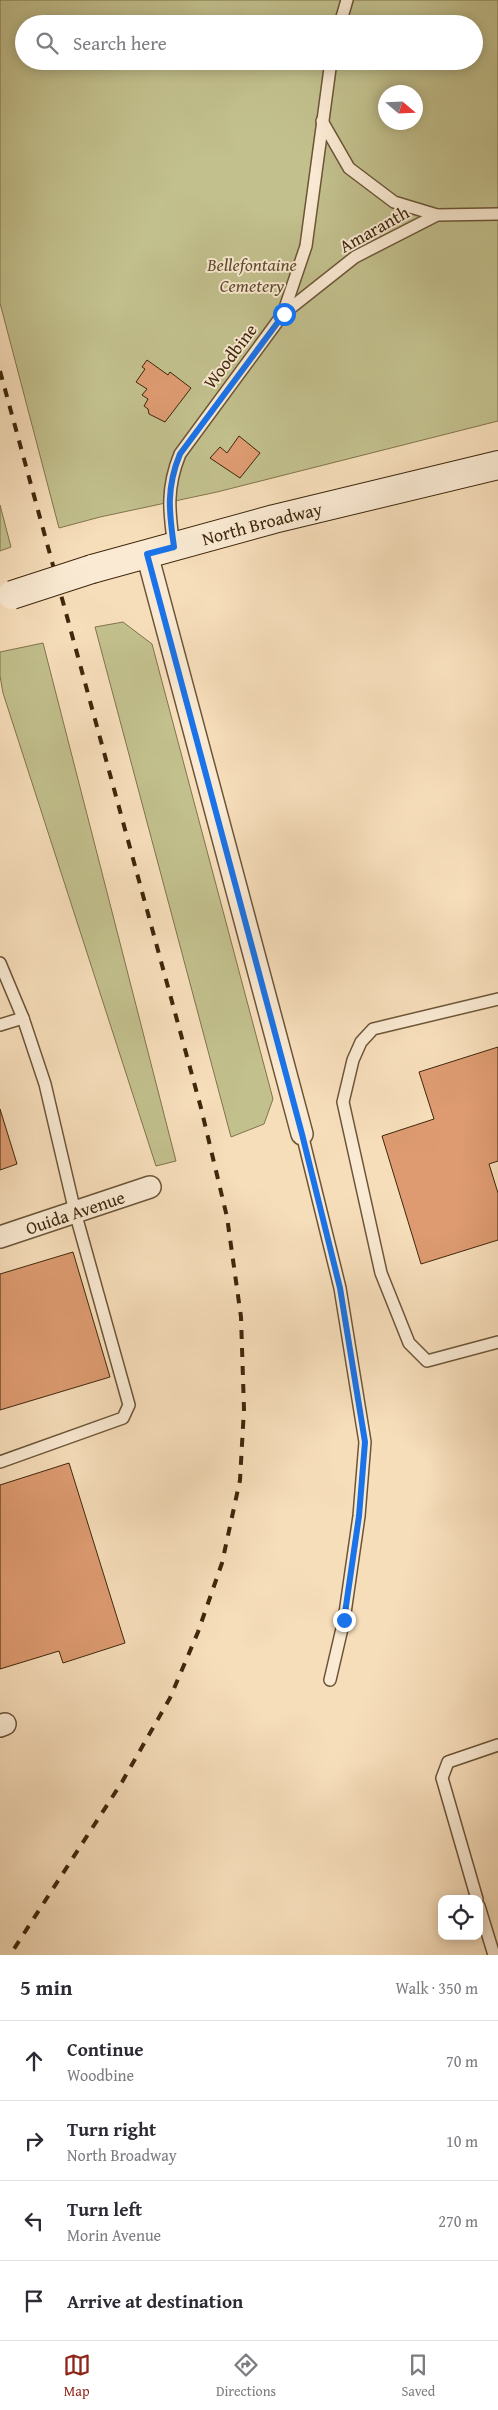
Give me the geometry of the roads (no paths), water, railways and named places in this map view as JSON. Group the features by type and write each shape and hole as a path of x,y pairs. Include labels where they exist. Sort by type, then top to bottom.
{"main road":[{"name":"North Broadway","path":"6,597 92,569 284,517 498,465"}],"street":[{"path":"147,554 302,1134"},
{"name":"Ouida Avenue","path":"0,1237 150,1187"}],"lane":[{"path":"343,15 347,0"},
{"name":"Woodbine","path":"174,547 169,490 180,454 284,314 306,246 330,70"},
{"name":"Amaranth","path":"322,120 349,168 394,202 437,215 498,214"},
{"name":"Amaranth","path":"284,314 355,257 437,215"},
{"path":"0,963 23,1018 45,1084 75,1212 130,1405 123,1418 0,1462"},
{"path":"498,999 374,1029 361,1042 353,1060 343,1102 381,1273 409,1343 426,1361 498,1342"},
{"path":"0,1025 23,1018"},
{"path":"302,1134 340,1288 365,1442 344,1620 330,1680"},
{"path":"476,1895 442,1778 448,1762 498,1745"},
{"path":"483,1919 494,1955"}],"railway":[{"path":"0,371 201,1108 227,1217 241,1317 244,1409 240,1480 222,1563 198,1632 170,1698 122,1782 10,1955"}],"park label":[{"name":"Bellefontaine Cemetery","path":"252,274"}]}
